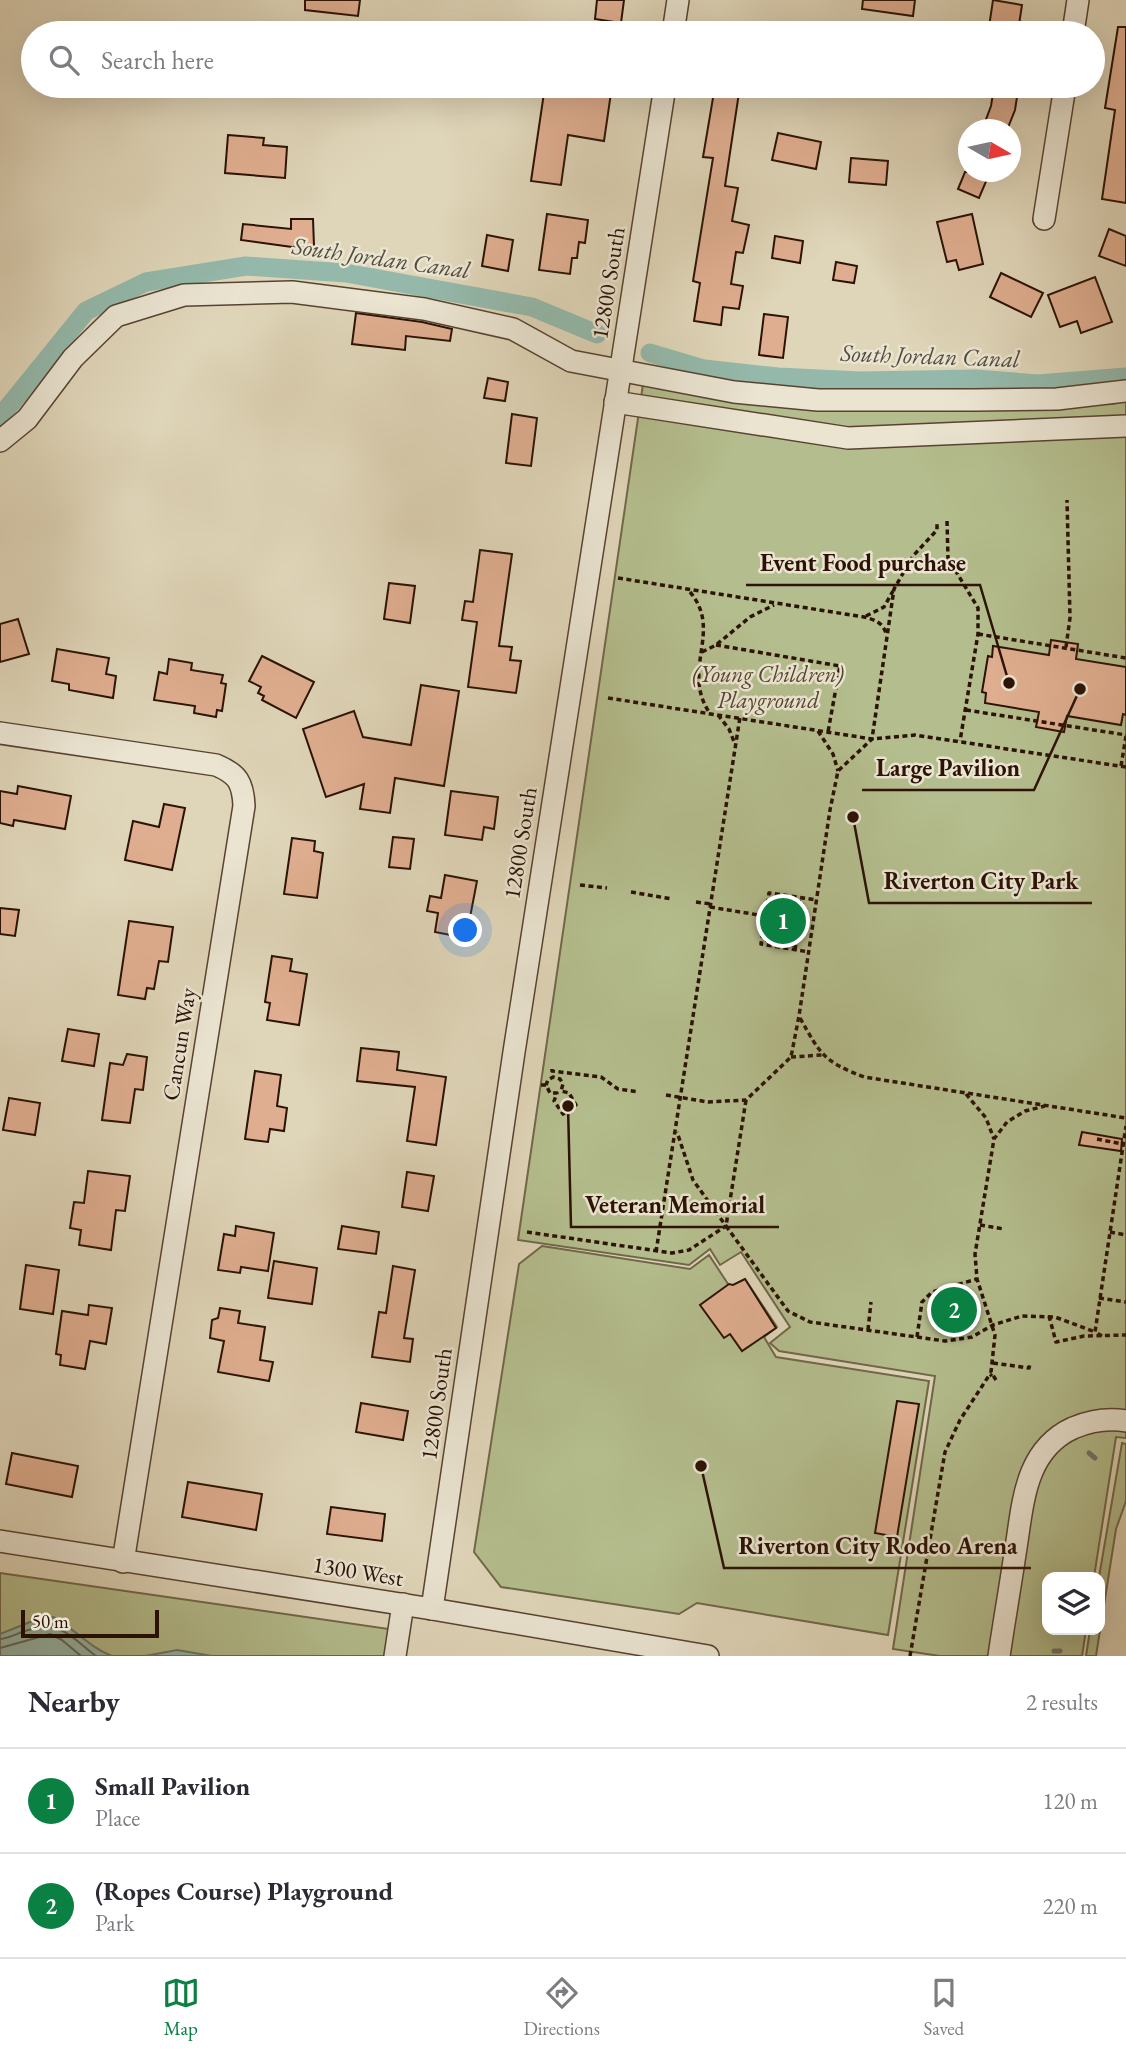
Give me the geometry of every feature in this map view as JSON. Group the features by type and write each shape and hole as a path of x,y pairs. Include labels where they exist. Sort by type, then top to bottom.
{"street":[{"path":"675,21 678,0"},
{"path":"1075,21 1078,0"},
{"name":"12800 South","path":"432,1609 508,1092 662,98"},
{"path":"1044,219 1063,98"},
{"path":"0,440 27,419 73,358 116,316 184,295 292,292 424,309 513,329 571,361 734,392 818,400 1057,399 1126,391"},
{"path":"615,402 848,438 1126,426"},
{"name":"Cancun Way","path":"0,733 216,765 229,770 240,779 243,791 244,806 123,1562"},
{"path":"999,1656 1024,1497 1035,1464 1048,1446 1071,1430 1102,1420 1126,1421"},
{"name":"1300 West","path":"0,1541 403,1604 708,1656"},
{"path":"395,1656 403,1604"}],"path":[{"path":"1066,647 1070,618 1067,500"},
{"path":"864,617 884,607 913,556 937,530 937,521"},
{"path":"947,521 948,558 978,608 978,634 960,741"},
{"path":"618,578 864,617 877,620 886,635"},
{"path":"838,771 872,739 894,589"},
{"path":"688,590 698,601 704,617 698,688 709,712"},
{"path":"702,652 716,645 750,617 776,604"},
{"path":"978,634 1126,658"},
{"path":"716,645 840,666 828,732"},
{"path":"608,698 872,739 915,735 1123,766 1126,734 965,710"},
{"path":"717,714 729,729 735,746"},
{"path":"656,1252 740,718"},
{"path":"527,1232 672,1254 689,1250 726,1226 746,1100 791,1057 799,1016 838,771 833,754 818,731"},
{"path":"580,885 607,888"},
{"path":"631,892 673,899"},
{"path":"808,952 761,944 769,892 817,900"},
{"path":"795,950 803,898"},
{"path":"696,902 765,916"},
{"path":"799,1016 822,1055 843,1069 864,1077 1126,1118"},
{"path":"791,1057 822,1055"},
{"path":"552,1069 601,1077 618,1089 639,1091"},
{"path":"553,1077 560,1079 563,1084 561,1091 569,1093 576,1105 563,1114 554,1101 557,1094 550,1093 543,1085 553,1077"},
{"path":"910,1656 945,1452 960,1420 990,1374 996,1380 991,1372 995,1335 977,1279 975,1254 993,1139 986,1118 965,1092"},
{"path":"666,1095 708,1102 746,1100"},
{"path":"993,1139 1007,1122 1025,1111 1047,1105"},
{"path":"1095,1332 1126,1125"},
{"path":"676,1128 679,1145 693,1180 788,1311 810,1322 945,1341 972,1337 993,1325 1022,1316 1049,1316 1072,1322 1102,1336"},
{"path":"1097,1139 1122,1144"},
{"path":"981,1225 1004,1229"},
{"path":"1110,1232 1126,1235"},
{"path":"917,1337 922,1302 932,1292 977,1279"},
{"path":"1099,1297 1126,1302"},
{"path":"868,1330 871,1302"},
{"path":"1049,1316 1056,1342 1126,1335"},
{"path":"993,1363 1029,1368 1030,1364"}],"green space":[{"name":"(Young Children) Playground","path":"643,384 862,408 1112,404 1126,401 1126,1438 1116,1437 1095,1572 1042,1572 1042,1635 1085,1635 1082,1656 940,1656 893,1649 935,1376 779,1351 770,1343 790,1327 741,1252 720,1265 710,1249 689,1265 518,1240"},
{"path":"542,1246 690,1269 709,1255 730,1287 745,1279 777,1327 764,1337 776,1357 929,1381 888,1635 697,1603 679,1614 501,1587 474,1552 519,1264"},
{"path":"1122,1443 1126,1444 1126,1501 1116,1529 1105,1599 1105,1572 1100,1572"},
{"path":"0,1573 389,1629 385,1656 0,1656"},
{"path":"1089,1635 1099,1635 1096,1656 1086,1656"}],"water":[{"path":"53,1617 96,1648 112,1656 0,1656 0,1634 30,1622"},
{"path":"177,1650 212,1656 145,1656"}],"building":[{"path":"305,0 360,0 358,16 305,10"},
{"path":"597,0 624,0 621,21 595,19"},
{"path":"863,0 915,0 913,16 862,9"},
{"path":"993,0 1022,5 1020,21 990,21"},
{"path":"1118,27 1126,27 1126,203 1102,199 1115,110 1105,108"},
{"path":"543,98 610,98 604,141 568,135 561,185 531,181"},
{"path":"713,98 738,98 725,186 738,188 732,221 749,225 743,253 736,252 731,284 743,286 739,309 723,307 721,325 694,321 700,283 693,281 713,158 703,157"},
{"path":"992,98 1017,98 1011,119 986,119"},
{"path":"778,133 821,142 816,169 772,160"},
{"path":"228,135 264,138 263,145 287,147 285,178 225,173"},
{"path":"851,158 888,161 886,185 849,182"},
{"path":"961,182 986,182 979,198 958,189"},
{"path":"547,214 588,220 585,243 579,242 577,258 572,258 570,274 539,270"},
{"path":"972,214 983,264 959,270 956,260 947,262 937,222"},
{"path":"291,219 313,219 314,246 292,247 241,240 243,224 291,229"},
{"path":"1109,229 1126,236 1126,266 1099,256"},
{"path":"487,235 513,240 508,271 482,266"},
{"path":"775,236 803,241 800,263 772,258"},
{"path":"836,262 857,266 854,283 833,280"},
{"path":"1001,273 1043,293 1031,317 990,297"},
{"path":"1095,277 1112,322 1081,333 1077,321 1060,327 1048,295"},
{"path":"356,313 452,329 450,341 406,336 405,350 352,344"},
{"path":"764,314 788,317 783,358 759,355"},
{"path":"488,378 508,382 505,401 484,398"},
{"path":"512,414 537,418 531,466 506,463"},
{"path":"480,550 512,554 499,646 512,647 510,660 521,661 516,693 468,687 477,622 462,620 465,601 473,602"},
{"path":"389,583 415,586 410,623 384,619"},
{"path":"18,619 29,654 0,662 0,624"},
{"path":"1051,640 1078,644 1076,659 1126,667 1126,715 1123,714 1121,725 1067,716 1064,732 1036,727 1039,712 985,703 986,693 982,692 988,656 992,657 993,646 1049,655"},
{"path":"57,649 109,658 106,674 116,676 113,698 69,690 69,684 52,681"},
{"path":"262,656 314,682 296,718 262,700 264,696 258,693 261,687 249,681"},
{"path":"169,659 192,663 191,670 223,675 221,683 226,684 222,711 217,710 216,717 194,713 195,706 154,700 159,672 167,674"},
{"path":"421,685 459,691 444,786 395,778 390,813 360,809 364,784 326,797 303,729 354,711 363,737 411,745"},
{"path":"18,786 71,796 65,829 14,820 13,826 0,823 0,791 17,794"},
{"path":"451,791 498,797 494,829 484,827 482,840 445,835"},
{"path":"164,804 185,808 172,870 125,860 133,821 159,827"},
{"path":"393,837 414,839 410,869 389,867"},
{"path":"292,838 315,841 314,851 323,853 317,898 284,894"},
{"path":"445,875 477,881 466,938 435,932 438,913 427,911 430,896 441,898"},
{"path":"773,897 800,901 793,946 766,941"},
{"path":"0,908 19,910 15,936 0,934"},
{"path":"129,921 173,927 168,962 159,961 154,989 147,988 145,999 118,995"},
{"path":"272,956 292,959 290,971 307,974 299,1025 267,1020 270,1003 265,1002"},
{"path":"68,1029 99,1034 94,1066 62,1061"},
{"path":"361,1048 399,1052 397,1070 446,1077 436,1145 407,1141 415,1087 357,1081"},
{"path":"127,1054 147,1057 143,1090 135,1089 130,1123 102,1120 110,1063 123,1065"},
{"path":"255,1071 281,1075 277,1106 287,1108 284,1131 270,1129 268,1142 245,1139"},
{"path":"9,1098 40,1103 35,1135 3,1130"},
{"path":"1082,1132 1122,1139 1121,1151 1079,1145"},
{"path":"88,1171 130,1176 125,1211 116,1210 111,1250 79,1245 81,1230 70,1228 74,1202 84,1203"},
{"path":"407,1172 434,1176 428,1211 402,1207"},
{"path":"236,1226 274,1233 268,1271 241,1267 240,1273 218,1270 224,1234 235,1236"},
{"path":"342,1226 379,1232 376,1254 338,1249"},
{"path":"274,1261 317,1268 312,1304 268,1298"},
{"path":"26,1265 59,1270 53,1314 20,1309"},
{"path":"393,1266 415,1270 404,1338 413,1339 410,1362 372,1357 379,1312 386,1313"},
{"path":"745,1279 776,1328 742,1351 730,1334 724,1338 700,1305 729,1284 733,1285"},
{"path":"89,1305 112,1308 106,1344 90,1341 85,1369 60,1365 61,1355 56,1354 62,1311 88,1315"},
{"path":"220,1308 240,1311 238,1323 265,1327 260,1360 273,1362 269,1381 218,1372 224,1341 210,1338 212,1320 218,1318"},
{"path":"897,1401 919,1404 897,1537 875,1533"},
{"path":"361,1403 408,1411 403,1440 356,1432"},
{"path":"12,1453 78,1466 72,1497 6,1484"},
{"path":"188,1482 262,1494 256,1530 182,1517"},
{"path":"331,1507 385,1514 382,1541 327,1534"}],"waterway":[{"name":"South Jordan Canal","path":"0,417 86,311 146,282 246,266 346,273 532,307 597,334"},
{"name":"South Jordan Canal","path":"650,353 704,369 778,377 860,381 976,379 1038,384 1126,377"},
{"path":"1089,1453 1095,1458"},
{"path":"1054,1651 1060,1651"}],"place":[{"name":"Event Food purchase","path":"1009,683"},
{"name":"Large Pavilion","path":"1080,689"},
{"name":"Riverton City Park","path":"853,817"},
{"name":"Small Pavilion","path":"783,921"},
{"name":"Veteran Memorial","path":"568,1106"},
{"name":"(Ropes Course) Playground","path":"954,1310"},
{"name":"Riverton City Rodeo Arena","path":"701,1466"}]}
